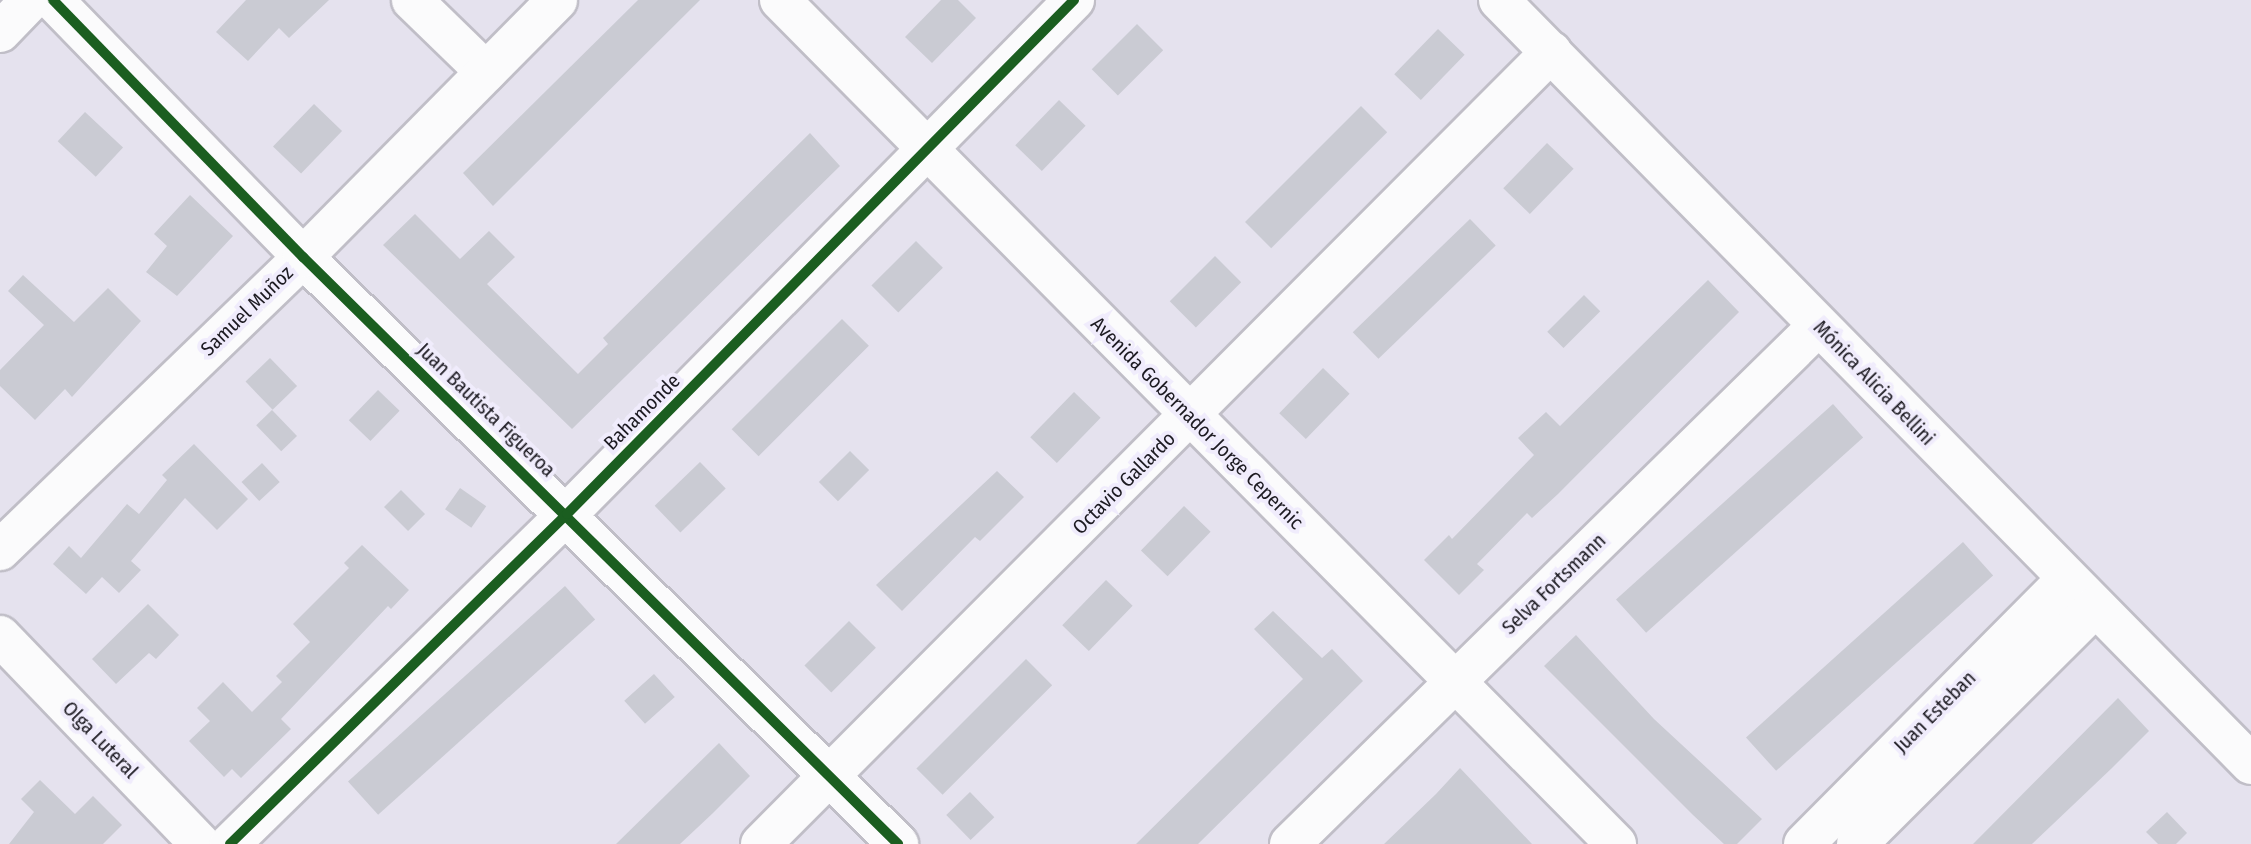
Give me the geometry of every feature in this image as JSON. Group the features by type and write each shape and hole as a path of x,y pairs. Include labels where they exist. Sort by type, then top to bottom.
{"street":[{"path":"0,32 31,0"},
{"name":"Juan Bautista Figueroa","path":"53,0 303,257 567,514 898,844"},
{"path":"412,0 486,72"},
{"name":"Samuel Muñoz","path":"0,550 303,257 557,0"},
{"name":"Avenida Gobernador Jorge Cepernic","path":"780,0 926,153 1616,844"},
{"name":"Bahamonde","path":"230,844 567,514 1074,0"},
{"name":"Mónica Alicia Bellini","path":"1499,0 2066,580 2251,764"},
{"name":"Octavio Gallardo","path":"761,844 1191,417 1551,52"},
{"name":"Selva Fortsmann","path":"1290,844 1818,326"},
{"name":"Juan Esteban","path":"1804,844 2066,580"},
{"name":"Juan Esteban","path":"1857,844 2095,607"},
{"name":"Olga Luteral","path":"0,636 200,844"}],"building":[{"path":"246,0 329,0 289,38 279,28 248,61 216,32"},
{"path":"638,0 700,0 493,206 463,173"},
{"path":"941,0 958,0 976,18 932,63 905,37"},
{"path":"1137,24 1163,50 1118,95 1092,69"},
{"path":"1438,29 1465,55 1421,100 1394,74"},
{"path":"1059,100 1086,126 1042,171 1015,145"},
{"path":"314,104 342,131 301,174 273,146"},
{"path":"1361,106 1387,132 1271,248 1245,222"},
{"path":"85,112 123,147 96,177 58,141"},
{"path":"810,133 840,166 572,429 383,245 415,214 460,259 489,231 515,257 487,284 578,374 608,344 603,338"},
{"path":"1547,143 1574,169 1530,214 1503,188"},
{"path":"190,195 233,236 177,296 146,272 167,246 154,234"},
{"path":"1470,219 1496,246 1378,359 1353,332"},
{"path":"916,241 943,268 898,312 871,286"},
{"path":"1215,256 1241,282 1196,327 1170,301"},
{"path":"23,275 74,322 108,288 141,321 72,397 65,389 35,420 0,386 0,370 44,325 8,291"},
{"path":"1708,280 1739,312 1558,494 1532,518 1527,513 1477,564 1484,570 1459,595 1424,560 1449,535 1452,539 1534,455 1518,438 1546,412 1560,426"},
{"path":"1584,295 1600,311 1563,348 1547,332"},
{"path":"842,319 869,346 759,456 732,429"},
{"path":"270,358 297,386 273,410 246,382"},
{"path":"1323,368 1350,394 1306,439 1279,413"},
{"path":"378,390 400,411 370,441 349,420"},
{"path":"1074,392 1101,418 1057,463 1030,437"},
{"path":"1833,404 1863,437 1646,633 1616,599"},
{"path":"272,410 297,436 281,451 256,425"},
{"path":"194,444 248,499 217,530 185,498 131,561 141,570 119,593 102,577 86,594 53,564 69,546 81,558 127,504 139,514 167,480 162,475"},
{"path":"850,451 869,470 838,501 819,482"},
{"path":"700,462 726,489 680,532 655,506"},
{"path":"262,463 280,482 259,501 242,482"},
{"path":"997,471 1024,497 980,541 975,537 902,611 876,585"},
{"path":"460,488 486,506 471,528 445,509"},
{"path":"401,490 425,514 408,531 384,507"},
{"path":"1184,506 1211,532 1168,576 1141,551"},
{"path":"1963,542 1993,575 1776,771 1746,737"},
{"path":"362,545 409,590 391,609 388,606 281,719 291,729 241,778 232,769 224,777 189,741 210,721 197,708 223,682 252,712 282,682 276,676 310,642 293,624 349,568 344,563"},
{"path":"1106,580 1133,606 1089,651 1062,625"},
{"path":"565,586 595,619 378,815 348,781"},
{"path":"148,604 179,635 156,659 149,653 116,684 92,659"},
{"path":"1273,611 1322,658 1332,649 1363,681 1198,844 1136,844 1303,679 1254,629"},
{"path":"849,621 876,648 831,692 804,666"},
{"path":"1576,635 1654,719 1762,819 1737,844 1724,844 1544,666"},
{"path":"1026,659 1052,685 943,795 916,769"},
{"path":"654,674 675,697 645,724 624,701"},
{"path":"2118,698 2149,731 2032,844 1973,844"},
{"path":"719,743 750,776 713,813 680,844 616,844"},
{"path":"1460,768 1532,844 1384,844 1436,794"},
{"path":"40,780 75,814 93,796 122,825 103,844 9,844 34,812 21,799"},
{"path":"970,792 994,817 971,840 946,815"},
{"path":"2167,812 2187,833 2176,844 2158,844 2146,832"}],"cycle path":[{"path":"53,0 303,257 898,844"},
{"path":"230,844 567,514 1074,0"}]}
